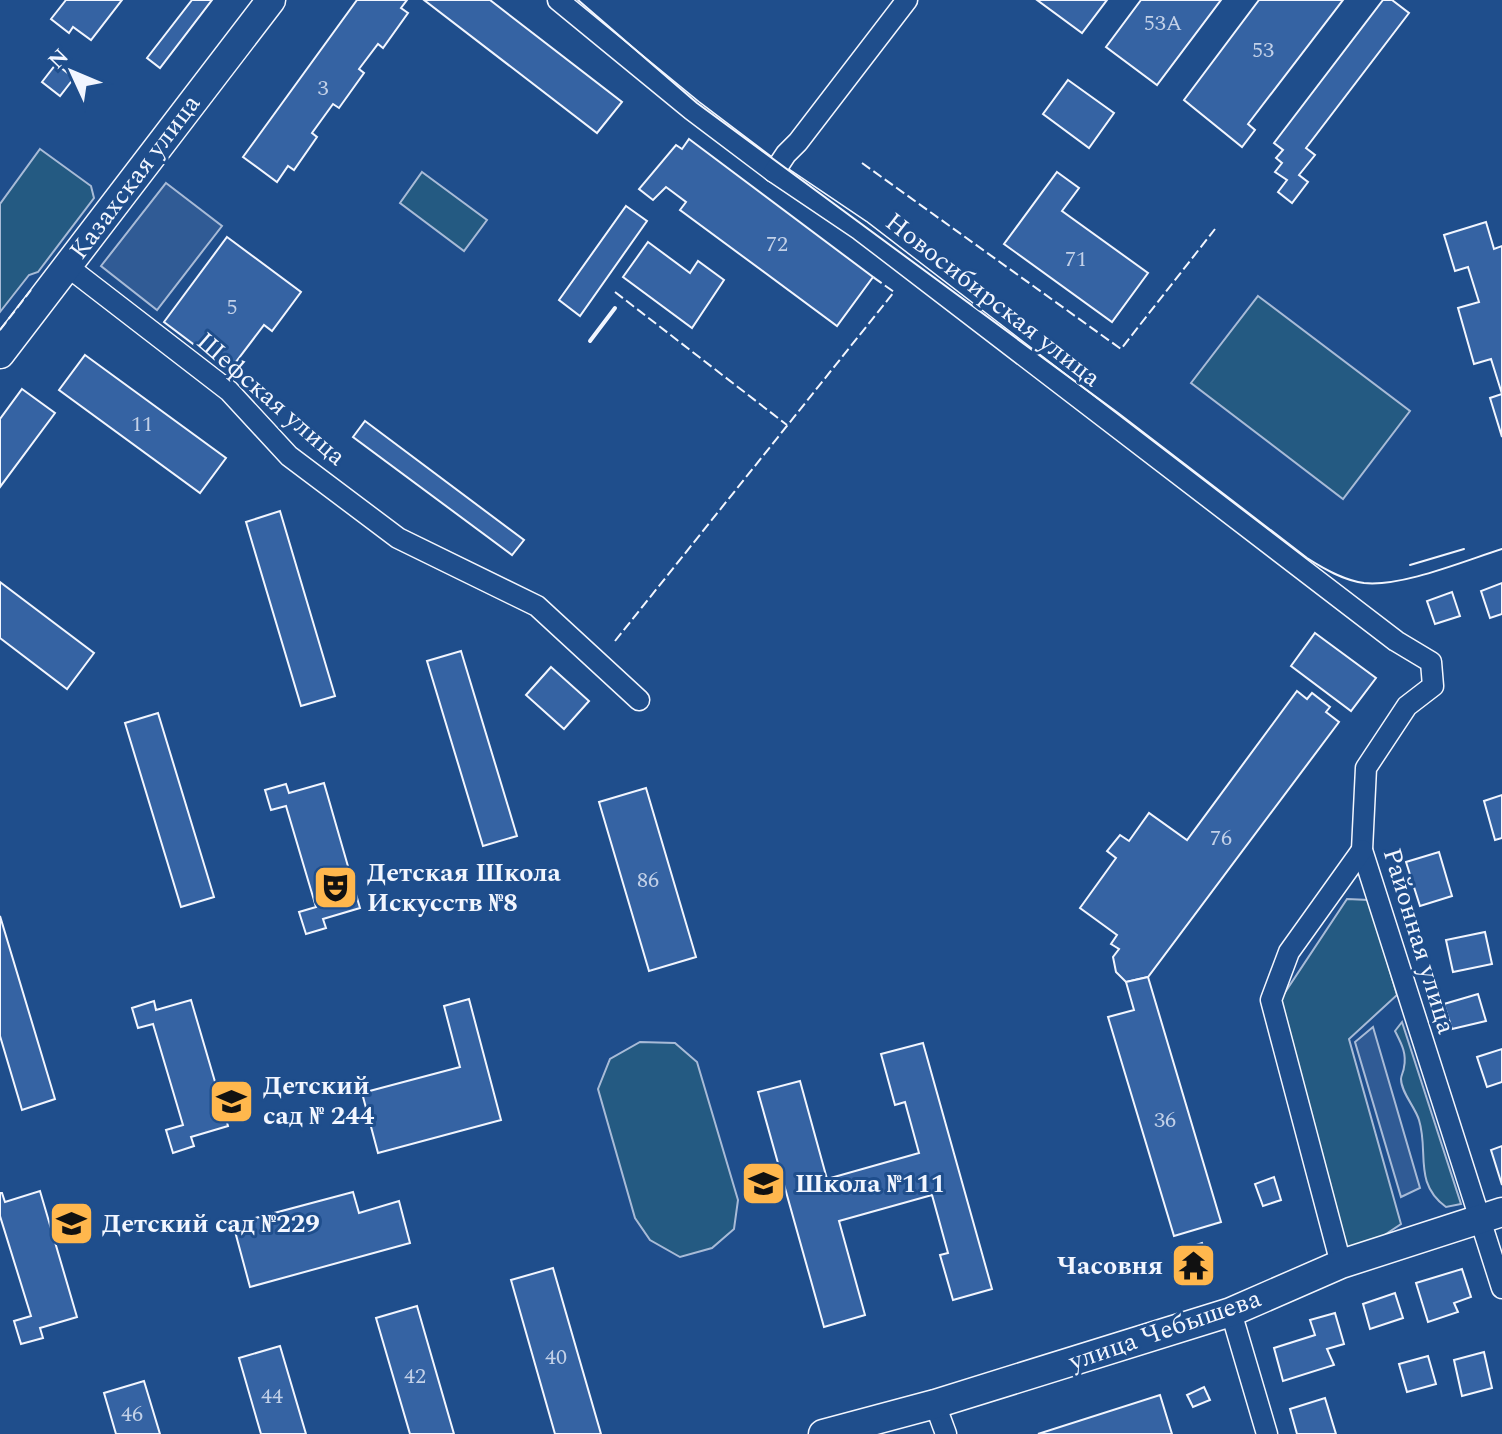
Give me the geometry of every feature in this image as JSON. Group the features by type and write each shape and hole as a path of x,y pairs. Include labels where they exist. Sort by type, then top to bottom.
{"street":[{"name":"Казахская улица","path":"0,354 271,0"},
{"name":"Новосибирская улица","path":"558,0 692,110 774,172 860,230 1396,641"},
{"path":"774,172 907,0"},
{"name":"Шефская улица","path":"67,266 229,391 289,456 398,538 537,606 639,700"},
{"name":"Районная улица","path":"1396,641 1431,662 1433,686 1407,706 1366,768 1362,850 1491,1215 1502,1288"},
{"path":"1341,1264 1271,1000 1289,952 1362,850"},
{"name":"улица Чебышева","path":"823,1434 935,1404 1231,1312 1341,1264 1491,1215"},
{"path":"1231,1312 1267,1434"},
{"path":"935,1404 946,1434"}],"shaded area":[{"path":"40,149 91,186 94,198 38,272 29,275 0,312 0,204"},
{"path":"422,172 487,220 464,251 400,203"},
{"path":"166,183 222,226 157,310 101,266"},
{"path":"1258,296 1410,411 1343,499 1191,383"},
{"path":"1347,899 1369,900 1397,995 1349,1039 1401,1224 1341,1264 1276,1006"},
{"path":"1402,1022 1461,1204 1446,1207 1429,1188 1419,1120 1401,1078 1405,1057 1395,1031"},
{"path":"1373,1027 1420,1188 1401,1197 1355,1042"},
{"path":"640,1042 675,1043 697,1062 738,1200 734,1229 712,1248 680,1257 650,1240 635,1218 598,1089 610,1059"}],"building":[{"path":"66,0 122,0 91,40 73,27 69,33 51,19"},
{"path":"192,0 212,0 160,68 147,58"},
{"path":"357,0 407,0 401,8 408,13 383,48 378,44 359,69 364,73 339,108 333,104 312,133 317,137 294,170 288,166 277,182 243,157"},
{"path":"424,0 490,0 622,102 597,133"},
{"path":"1037,0 1107,0 1082,33"},
{"path":"1141,0 1221,0 1157,85 1106,47"},
{"path":"1259,0 1343,0 1248,124 1255,130 1242,147 1184,100"},
{"path":"1383,0 1392,0 1409,13 1306,148 1315,155 1299,175 1308,182 1292,203 1278,192 1287,180 1275,172 1282,163 1276,158 1283,150 1274,143"},
{"path":"56,64 74,78 60,96 42,82"},
{"path":"1068,80 1114,113 1089,148 1043,114"},
{"path":"689,139 873,277 837,326 680,210 686,202 666,187 653,200 639,189 676,145 682,149"},
{"path":"1057,172 1079,188 1062,211 1148,273 1112,322 1004,244"},
{"path":"626,206 647,221 580,316 559,300"},
{"path":"1486,222 1494,249 1502,246 1502,394 1491,359 1474,364 1458,308 1479,302 1468,267 1455,271 1444,235"},
{"path":"227,237 301,292 272,331 264,325 229,371 164,322"},
{"path":"648,242 690,273 698,261 724,280 692,328 623,277"},
{"path":"85,355 226,458 200,493 59,390"},
{"path":"22,389 55,413 0,487 0,419"},
{"path":"1502,394 1502,437 1490,398"},
{"path":"365,421 524,540 512,555 353,437"},
{"path":"280,511 335,696 301,706 246,522"},
{"path":"0,582 94,653 67,689 0,638"},
{"path":"1502,583 1502,614 1490,618 1481,591"},
{"path":"1452,592 1460,616 1435,624 1427,601"},
{"path":"1315,633 1376,678 1351,711 1291,666"},
{"path":"461,651 517,836 483,846 427,661"},
{"path":"551,667 589,701 564,729 526,695"},
{"path":"1297,691 1307,699 1312,693 1330,707 1326,712 1339,722 1148,977 1126,982 1116,972 1113,957 1119,949 1111,944 1117,935 1080,908 1116,858 1107,851 1120,835 1129,841 1149,813 1187,840"},
{"path":"158,713 214,897 181,907 125,723"},
{"path":"324,783 360,908 323,919 326,928 306,934 299,912 316,907 286,806 271,810 265,790 286,784 289,793"},
{"path":"646,788 696,957 649,971 599,802"},
{"path":"1502,795 1502,838 1495,840 1484,801"},
{"path":"1439,852 1452,896 1420,906 1406,862"},
{"path":"0,916 55,1099 22,1110 0,1036"},
{"path":"1485,932 1492,964 1453,972 1446,940"},
{"path":"1148,977 1221,1222 1174,1236 1108,1017 1134,1010 1126,982"},
{"path":"1478,994 1486,1021 1452,1029 1444,1004"},
{"path":"469,999 501,1120 378,1153 362,1093 460,1067 444,1006"},
{"path":"191,1000 228,1126 191,1137 194,1146 173,1153 166,1130 183,1125 153,1024 138,1028 132,1008 154,1001 156,1010"},
{"path":"923,1043 992,1289 953,1300 940,1255 948,1253 932,1195 839,1221 865,1315 824,1327 758,1092 800,1081 827,1179 919,1153 905,1102 895,1105 881,1054"},
{"path":"1502,1049 1502,1082 1487,1087 1477,1057"},
{"path":"1502,1146 1502,1185 1491,1150"},
{"path":"1274,1177 1281,1200 1263,1206 1255,1184"},
{"path":"40,1191 77,1317 40,1328 43,1338 21,1344 14,1321 31,1316 0,1216 0,1193 5,1202"},
{"path":"353,1192 359,1213 399,1201 410,1243 250,1287 233,1224"},
{"path":"1202,1243 1211,1270 1181,1280 1173,1253"},
{"path":"553,1268 601,1434 555,1434 511,1280"},
{"path":"1462,1269 1471,1297 1454,1303 1458,1312 1428,1322 1416,1283"},
{"path":"1395,1293 1403,1318 1370,1329 1363,1304"},
{"path":"417,1306 454,1434 410,1434 376,1318"},
{"path":"1335,1313 1344,1344 1327,1349 1334,1365 1283,1381 1274,1348 1315,1335 1310,1320"},
{"path":"280,1346 306,1434 261,1434 239,1358"},
{"path":"1484,1352 1492,1388 1462,1396 1454,1360"},
{"path":"1428,1356 1436,1384 1407,1392 1399,1364"},
{"path":"144,1381 160,1434 116,1434 104,1393"},
{"path":"1204,1387 1210,1400 1193,1407 1187,1395"},
{"path":"1160,1395 1172,1434 1038,1434"},
{"path":"1325,1398 1336,1434 1297,1434 1290,1409"}],"tram line":[{"path":"578,0 697,103 1320,566 1349,579 1379,583 1433,572 1502,549"},
{"path":"1410,565 1464,549"}],"fence":[{"path":"862,163 1121,349 1215,229"},
{"path":"615,641 894,292 873,277"},
{"path":"0,330 31,290"},
{"path":"615,292 787,425"}],"wall":[{"path":"590,341 615,308"}],"place":[{"name":"Детская Школа Искусств №8","path":"336,888"},
{"name":"Детский сад № 244","path":"232,1101"},
{"name":"Школа №111","path":"764,1184"},
{"name":"Детский сад №229","path":"71,1224"},
{"name":"Часовня","path":"1194,1266"}]}
